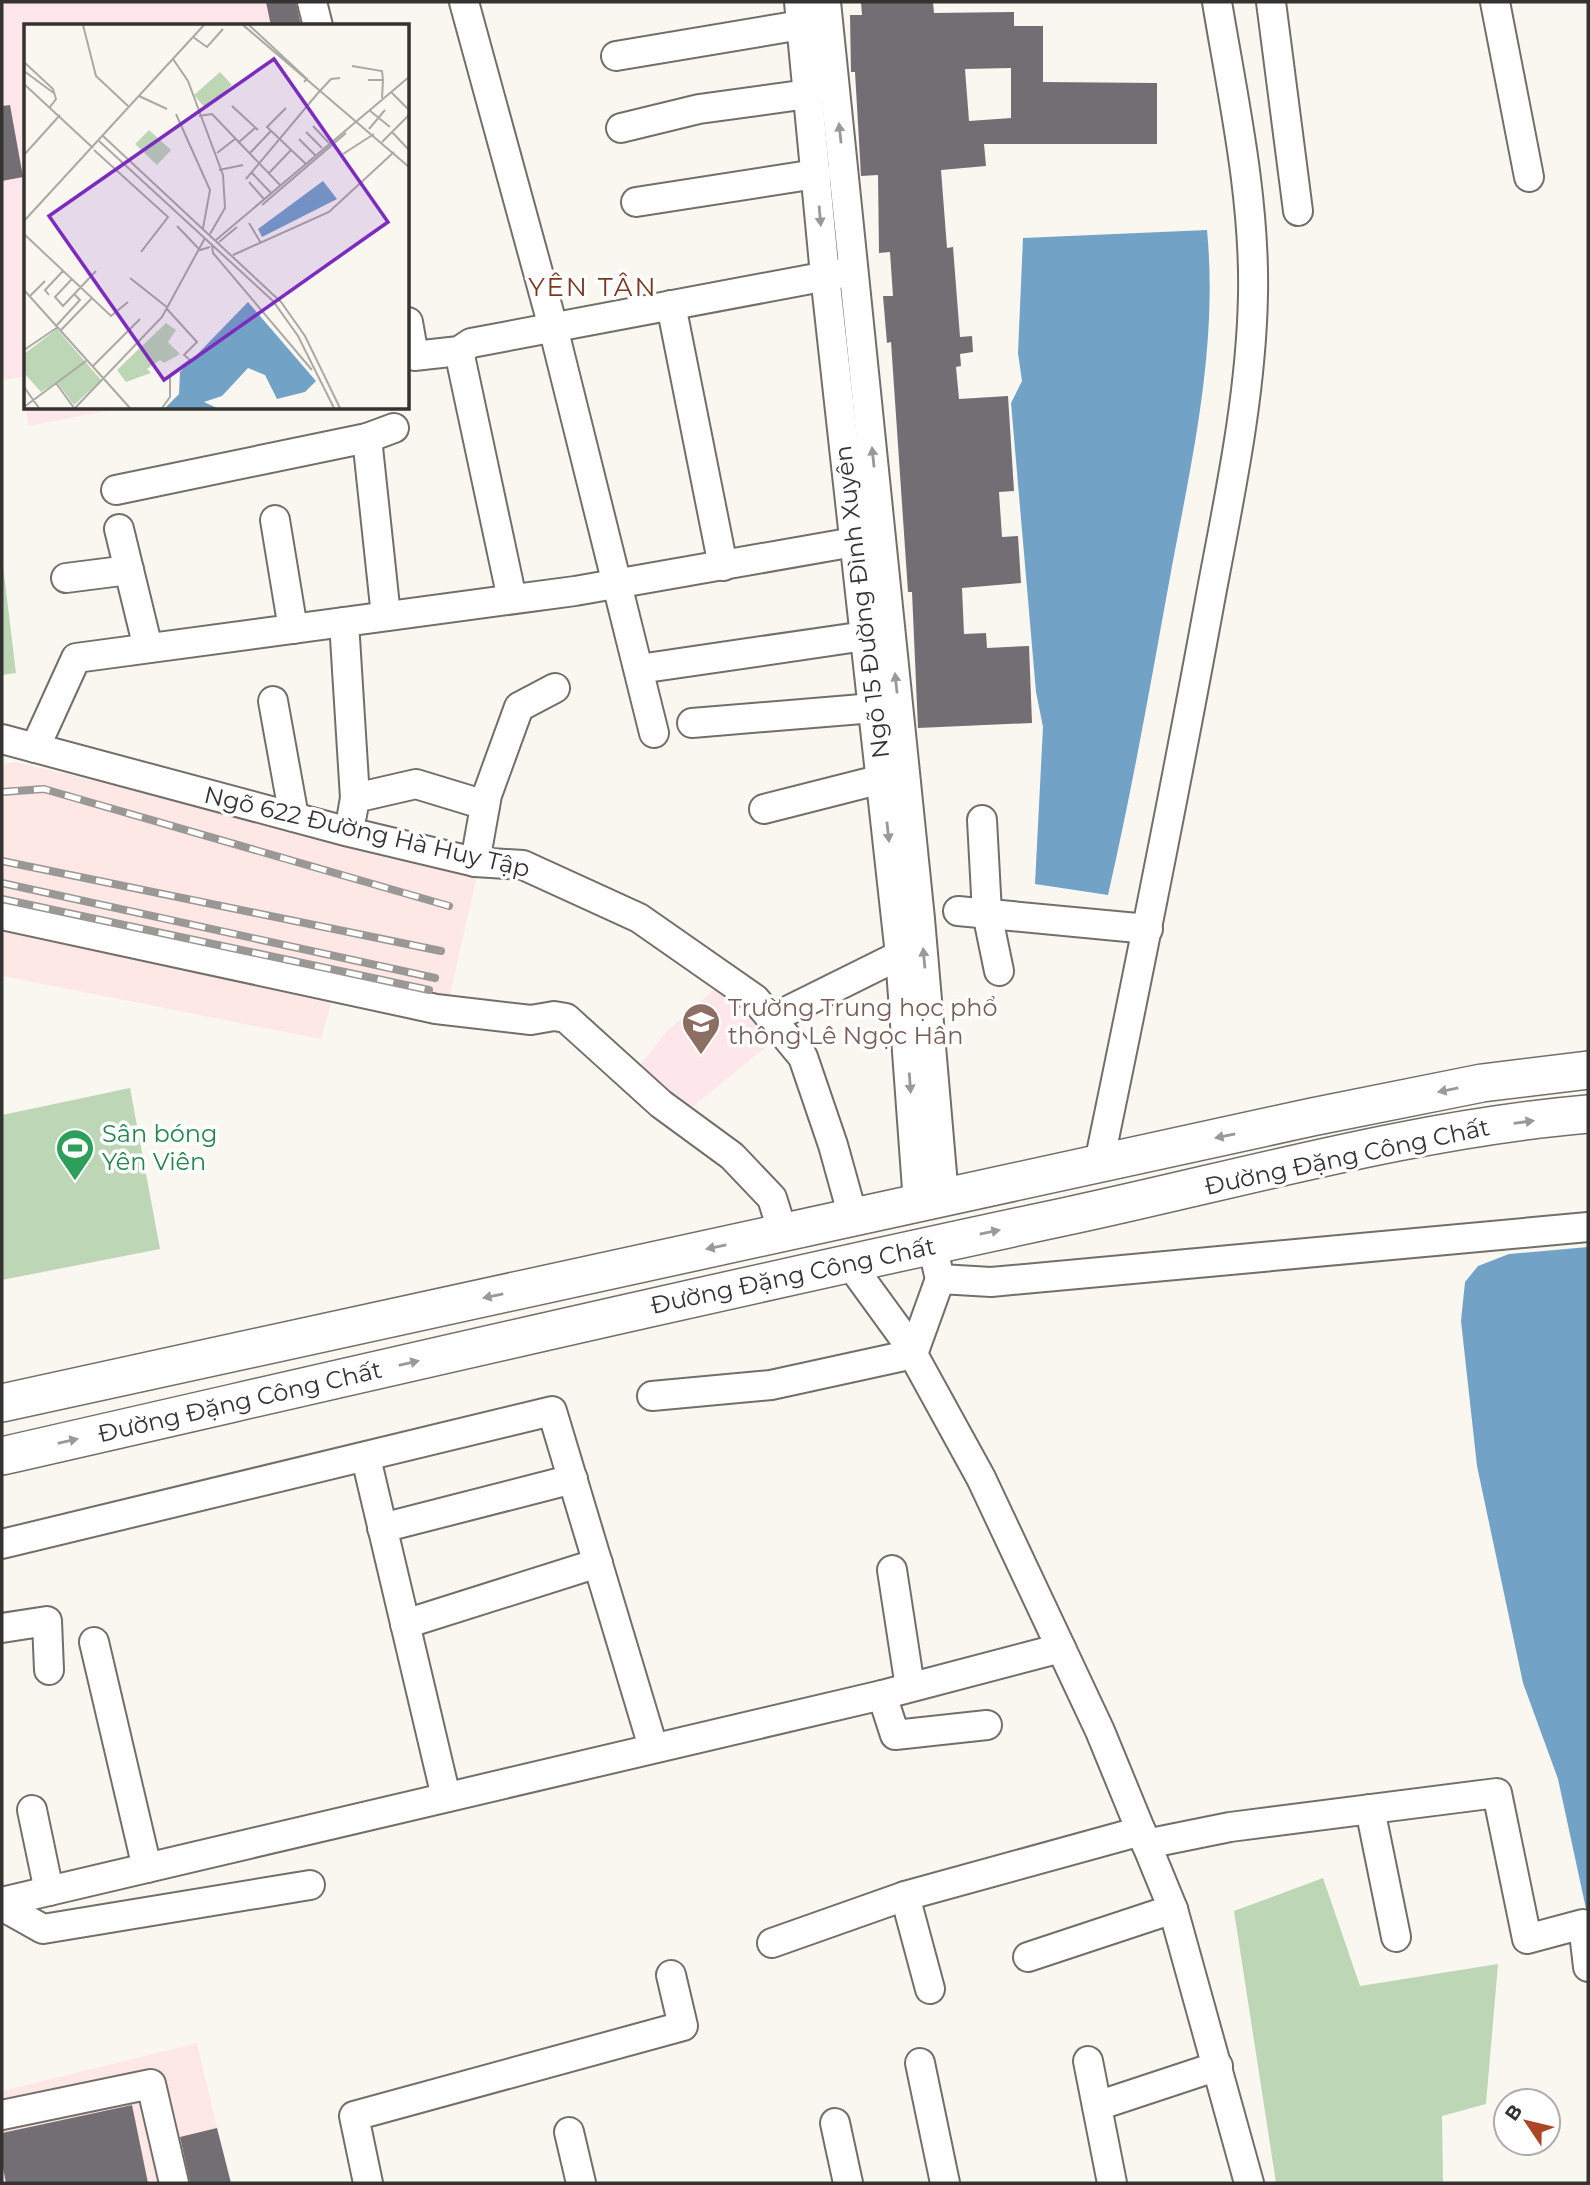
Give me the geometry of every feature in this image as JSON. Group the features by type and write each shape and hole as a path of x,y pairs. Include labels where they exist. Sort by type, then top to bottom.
{"main road":[{"name":"Đường Đặng Công Chất","path":"2,1403 1099,1163 1482,1083 1588,1070"},
{"name":"Đường Đặng Công Chất","path":"2,1457 848,1261 936,1262 1106,1208 1395,1144 1491,1126 1588,1114"},
{"path":"1099,1163 1106,1208"},
{"path":"769,1280 770,1235"}],"street":[{"path":"312,2 318,24"},
{"path":"464,2 553,327 619,583 654,733"},
{"name":"Ngõ 15 Đường Đình Xuyên","path":"826,2 854,271 884,725 931,1200"},
{"path":"1099,1163 1148,929 1243,418 1252,340 1254,291 1249,212 1217,2"},
{"path":"1271,2 1298,211"},
{"path":"1495,2 1529,177"},
{"path":"616,56 800,13"},
{"name":"Ngõ 15 Đường Đình Xuyên","path":"800,13 825,275 865,636 884,725 882,779 900,955 931,1200"},
{"path":"621,128 699,109 808,94"},
{"path":"636,202 816,174"},
{"path":"410,333 414,356 458,351 471,343 854,271"},
{"path":"671,305 723,566"},
{"path":"458,351 512,599"},
{"path":"116,490 368,438 394,428"},
{"path":"368,438 386,616"},
{"path":"275,520 293,629"},
{"path":"119,529 148,648"},
{"path":"35,748 76,658 512,599 723,566 854,542"},
{"path":"66,578 129,570"},
{"path":"344,622 355,798 349,832"},
{"path":"639,669 788,650 865,636"},
{"path":"475,862 485,805 519,707 555,688"},
{"path":"274,701 293,817"},
{"path":"692,723 884,725"},
{"name":"Ngõ 622 Đường Hà Huy Tập","path":"2,739 349,832 475,862 523,865 639,918 755,999 803,1057 833,1145 853,1217"},
{"path":"764,809 882,779"},
{"path":"355,798 416,784 485,805"},
{"path":"982,820 987,913 999,971"},
{"path":"958,911 1148,929"},
{"path":"2,915 436,1009 531,1020 554,1016 566,1018 661,1104 732,1156 772,1198 770,1235"},
{"path":"771,1019 900,955"},
{"path":"913,1354 936,1262 991,1282 1588,1227"},
{"path":"848,1261 913,1354 981,1478 1100,1731 1173,1909 1249,2183"},
{"path":"652,1396 771,1385 913,1354"},
{"path":"2,1544 552,1411 653,1747"},
{"path":"366,1458 446,1797"},
{"path":"382,1528 573,1479"},
{"path":"405,1624 598,1563"},
{"path":"892,1570 910,1687"},
{"path":"2,1628 47,1621 49,1670"},
{"path":"94,1642 147,1868"},
{"path":"2,1904 653,1747 882,1695 1061,1648"},
{"path":"882,1695 895,1735 987,1725"},
{"path":"772,1943 905,1896 1144,1838 1497,1793 1527,1939 1583,1924 1588,1967"},
{"path":"1370,1809 1396,1937"},
{"path":"32,1810 48,1891"},
{"path":"2,1904 43,1929 310,1885"},
{"path":"905,1896 930,1990"},
{"path":"1028,1956 1173,1909"},
{"path":"368,2183 354,2116 683,2026 671,1975"},
{"path":"1088,2061 1111,2183"},
{"path":"920,2063 945,2183"},
{"path":"1097,2106 1218,2066"},
{"path":"2,2115 151,2084 174,2183"},
{"path":"835,2123 848,2183"},
{"path":"569,2132 581,2183"}],"shaded area":[{"path":"2,2 317,2 321,24 24,24 24,387 23,377 2,380"},
{"path":"26,410 112,410 28,426"},
{"path":"15,762 478,871 445,1017 334,994 321,1039 2,976 2,764"},
{"name":"Trường Trung học phổ thông Lê Ngọc Hân","path":"721,983 776,1039 684,1114 634,1073 667,1031"},
{"path":"197,2043 230,2183 2,2183 2,2091"}],"green space":[{"path":"2,558 16,673 2,675"},
{"name":"Sân bóng Yên Viên","path":"130,1088 160,1249 2,1280 2,1115"},
{"path":"1323,1878 1360,1986 1498,1964 1486,2104 1442,2116 1443,2183 1276,2183 1234,1911"}],"water":[{"path":"1207,230 1209,315 1202,399 1142,731 1108,895 1035,884 1043,727 1036,692 1011,403 1022,381 1018,353 1023,238"},
{"path":"1588,1247 1588,1918 1558,1779 1523,1683 1477,1466 1461,1321 1465,1282 1478,1266 1509,1254"}],"building":[{"path":"266,2 296,2 301,24 271,24"},
{"path":"861,2 933,2 934,13 1014,12 1014,26 1043,26 1043,82 1157,83 1157,144 984,144 986,166 941,170 947,248 953,247 960,337 972,336 973,352 960,354 961,366 956,367 959,399 1008,396 1014,491 999,492 1002,537 1018,536 1021,583 962,588 964,634 986,633 987,648 1029,646 1032,723 918,728 912,592 908,592 891,342 887,343 883,296 893,296 890,252 879,253 878,175 861,176 855,72 851,72 850,15 862,15","holes":["1011,68 1011,118 969,121 965,69"]},
{"path":"10,105 23,177 2,181 2,106"},
{"path":"132,2105 148,2183 6,2183 2,2163 2,2133"},
{"path":"217,2128 231,2183 190,2183 180,2137"}],"railway":[{"path":"2,792 44,789 449,906"},
{"path":"2,861 441,951"},
{"path":"2,883 435,978"},
{"path":"2,899 429,990"}],"place":[{"name":"Trường Trung học phổ thông Lê Ngọc Hân","path":"701,1056"},
{"name":"Sân bóng Yên Viên","path":"75,1182"}],"district":[{"name":"YÊN TÂN","path":"593,287"}]}
